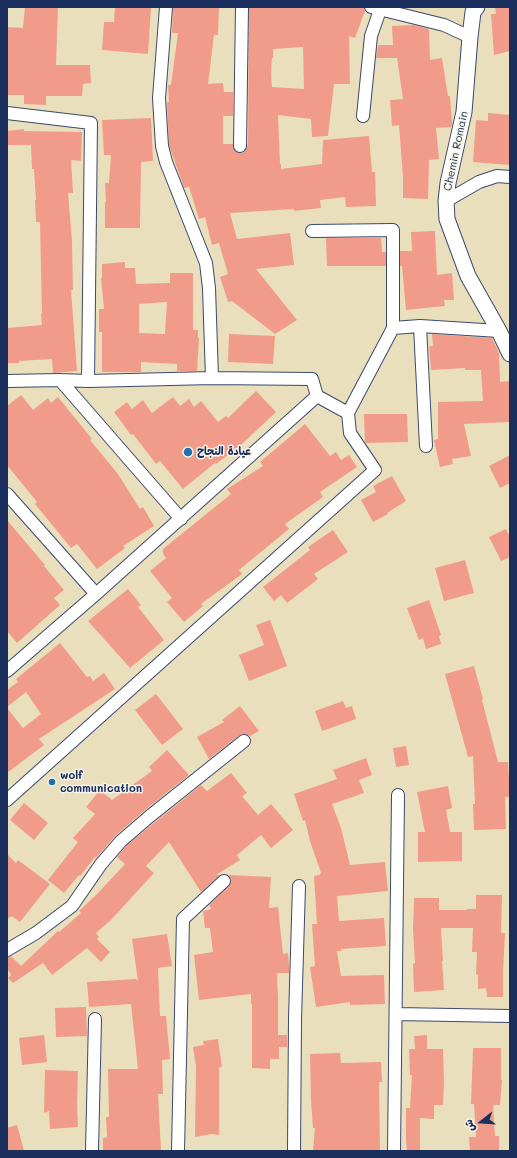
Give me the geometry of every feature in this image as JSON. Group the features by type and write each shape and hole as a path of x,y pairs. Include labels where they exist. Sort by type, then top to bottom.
{"street":[{"path":"166,7 159,98 162,146 166,162 206,263 209,288 212,378"},
{"path":"240,146 242,7"},
{"path":"363,116 376,8 444,25 470,37"},
{"name":"Chemin Romain","path":"474,9 470,37 464,112 448,183 446,201 447,219 468,276 499,331 510,354"},
{"path":"7,113 91,123 88,381"},
{"path":"446,201 478,182 497,176 510,176"},
{"path":"7,800 375,470 350,433 348,413 393,328 393,230 312,230"},
{"path":"420,326 426,446"},
{"path":"393,328 420,326 499,331"},
{"path":"7,381 212,378 312,379 317,396 348,413"},
{"path":"60,380 181,519"},
{"path":"8,667 96,594 317,396"},
{"path":"7,494 96,594"},
{"path":"7,950 36,933 72,906 101,864 121,841 244,741"},
{"path":"394,1151 398,795"},
{"path":"178,1151 183,919 224,881"},
{"path":"294,1151 295,1019 299,886"},
{"path":"396,1014 510,1016"},
{"path":"92,1151 95,1019"}],"building":[{"path":"25,7 58,7 56,65 90,65 91,83 83,84 82,96 46,96 46,105 24,104 24,95 7,95 7,27 23,28"},
{"path":"115,7 151,7 148,54 102,50 104,22 114,22"},
{"path":"173,7 219,7 218,35 214,35 208,84 223,83 224,92 233,92 233,116 223,116 223,144 233,144 234,150 243,153 246,150 248,143 249,7 364,7 365,11 355,38 349,36 350,84 334,84 328,136 312,137 311,119 278,115 280,164 281,169 322,164 323,140 369,136 372,172 375,172 376,206 346,207 345,197 320,200 321,208 294,211 294,209 230,213 237,239 290,233 294,265 256,269 297,320 275,334 232,301 228,302 220,277 228,274 219,243 212,245 205,217 199,219 189,187 184,188 169,145 167,102 169,102 168,85 171,85 178,33 172,33","holes":["303,47 304,89 272,87 271,73 273,49"]},
{"path":"495,7 510,7 510,51 494,55 491,14 496,14"},
{"path":"414,25 429,29 430,60 442,58 448,96 450,96 452,124 451,127 436,128 439,159 429,160 428,199 403,198 399,125 392,126 390,100 403,99 397,58 376,58 378,45 393,45 392,26"},
{"path":"488,113 510,115 510,165 473,162 476,120 488,121"},
{"path":"151,118 153,161 141,162 140,228 105,228 105,183 109,183 111,155 104,155 102,120"},
{"path":"24,129 24,131 82,132 81,161 71,160 73,193 68,193 72,241 73,290 71,290 77,371 53,373 52,359 7,363 7,328 42,325 40,222 36,222 34,169 32,169 31,145 7,145 7,131"},
{"path":"435,231 437,275 452,273 454,300 444,300 445,306 406,310 402,266 400,266 400,251 412,251 411,232"},
{"path":"326,238 381,238 382,252 386,252 386,266 327,266"},
{"path":"125,262 125,268 135,268 136,284 170,283 170,273 193,273 193,330 198,330 199,338 197,371 177,371 177,364 141,362 141,372 102,372 102,332 99,332 99,309 104,309 101,278 102,264","holes":["167,302 165,334 139,333 139,304"]},
{"path":"229,334 275,336 273,364 228,362"},
{"path":"432,334 492,338 499,353 500,382 510,381 510,422 464,424 471,456 452,459 453,464 440,467 434,440 438,439 438,402 483,401 481,370 465,370 465,368 431,370 429,346 433,346"},
{"path":"256,391 276,412 242,444 216,464 215,463 183,489 160,461 156,464 133,434 131,435 114,412 127,402 132,409 143,400 152,413 173,397 180,406 189,399 194,407 201,401 218,422 226,416 228,418"},
{"path":"21,395 33,410 48,398 51,403 58,397 118,474 140,509 143,507 154,526 123,546 125,548 97,569 77,544 71,548 35,504 37,502 7,465 7,406"},
{"path":"364,414 407,414 408,442 366,443"},
{"path":"305,424 330,456 336,452 341,460 349,455 357,467 320,492 323,497 285,524 289,529 239,570 242,574 201,604 203,606 184,622 167,602 172,598 150,571 166,558 163,554 163,549 231,494 227,489 263,466 260,462"},
{"path":"510,455 510,483 500,488 489,466"},
{"path":"392,476 406,501 387,513 388,514 373,522 361,500 376,492 373,486"},
{"path":"7,520 64,590 54,598 60,605 17,643 7,631"},
{"path":"506,529 510,537 510,557 501,561 489,537"},
{"path":"333,530 348,552 314,574 318,579 287,603 281,595 274,601 263,587 310,550 308,547"},
{"path":"465,560 474,593 444,601 435,568"},
{"path":"128,589 141,605 138,607 164,640 130,668 88,621"},
{"path":"429,600 441,635 439,636 441,644 426,649 423,638 419,640 407,608"},
{"path":"270,620 287,666 249,681 239,655 264,645 256,625"},
{"path":"60,643 87,677 90,676 93,681 104,673 115,689 39,739 44,745 7,773 7,708 23,728 41,714 26,692 7,707 7,690 18,682 16,679"},
{"path":"474,666 498,762 508,762 510,797 505,797 506,829 474,830 473,804 475,804 473,756 468,757 445,674"},
{"path":"156,694 183,729 162,745 135,710"},
{"path":"343,701 346,708 352,706 356,719 322,731 315,711"},
{"path":"240,706 259,731 250,736 246,734 240,735 209,759 197,737 224,722 222,720"},
{"path":"406,746 409,765 396,767 393,748"},
{"path":"167,750 189,775 116,835 64,893 48,880 78,842 73,838 95,814 86,807 100,790 112,800 152,771 149,767"},
{"path":"366,758 372,775 359,780 364,793 332,804 341,828 350,865 385,862 388,891 337,896 339,921 384,918 386,946 341,949 341,951 337,951 341,976 384,975 385,1004 350,1005 350,1002 316,1007 310,967 315,966 312,924 317,924 314,876 321,873 310,841 305,820 303,821 294,794 337,779 333,770"},
{"path":"231,773 247,793 242,796 258,815 271,804 293,830 271,848 261,835 237,855 240,860 216,875 220,875 201,892 169,842 146,866 154,873 111,920 96,933 99,937 97,939 110,952 101,962 87,948 52,975 43,963 13,983 8,978 11,975 7,968 7,957 11,956 21,966 58,931 59,932 81,913 79,911 125,864 117,857 126,846 201,785 207,791"},
{"path":"448,786 452,808 446,810 450,832 462,832 462,861 418,862 418,832 425,832 417,792"},
{"path":"24,803 48,823 34,840 10,820"},
{"path":"7,854 16,863 18,860 50,884 20,922 12,916 7,919"},
{"path":"229,875 271,877 269,908 278,907 283,954 288,953 289,973 277,973 278,1035 287,1035 287,1047 279,1047 279,1059 270,1059 270,1069 252,1068 251,994 199,1000 194,955 213,952 210,928 205,928 203,911 211,909 209,905 229,886 231,880"},
{"path":"476,895 502,895 501,933 505,933 503,997 487,997 486,988 478,989 478,975 476,974 477,952 472,952 473,928 441,928 444,990 414,992 414,898 439,898 439,910 467,910 476,909"},
{"path":"167,934 172,966 158,968 160,1016 166,1016 170,1059 162,1060 163,1094 158,1094 161,1151 103,1151 103,1138 107,1137 106,1117 109,1117 108,1069 138,1069 131,1004 89,1007 87,982 136,979 138,981 132,939"},
{"path":"86,1007 87,1036 56,1037 55,1008"},
{"path":"44,1035 47,1062 22,1065 19,1038"},
{"path":"427,1035 427,1049 443,1049 443,1105 434,1105 434,1119 420,1118 420,1151 407,1151 406,1108 410,1108 412,1075 410,1075 409,1049 415,1049 414,1036"},
{"path":"218,1039 222,1067 219,1067 219,1135 212,1134 195,1137 196,1066 193,1047 204,1045 203,1041"},
{"path":"473,1048 501,1048 502,1080 500,1105 493,1105 495,1136 499,1136 499,1151 470,1151 469,1137 476,1137 474,1104 471,1104"},
{"path":"340,1053 341,1063 381,1062 382,1082 379,1082 380,1151 313,1151 315,1128 313,1128 311,1101 310,1054"},
{"path":"45,1070 78,1071 78,1127 50,1129 49,1111 44,1113"},
{"path":"17,1125 24,1151 7,1151 7,1128"}],"place":[{"name":"عيادة النجاح","path":"188,452"},
{"name":"wolf communication","path":"52,782"}]}
